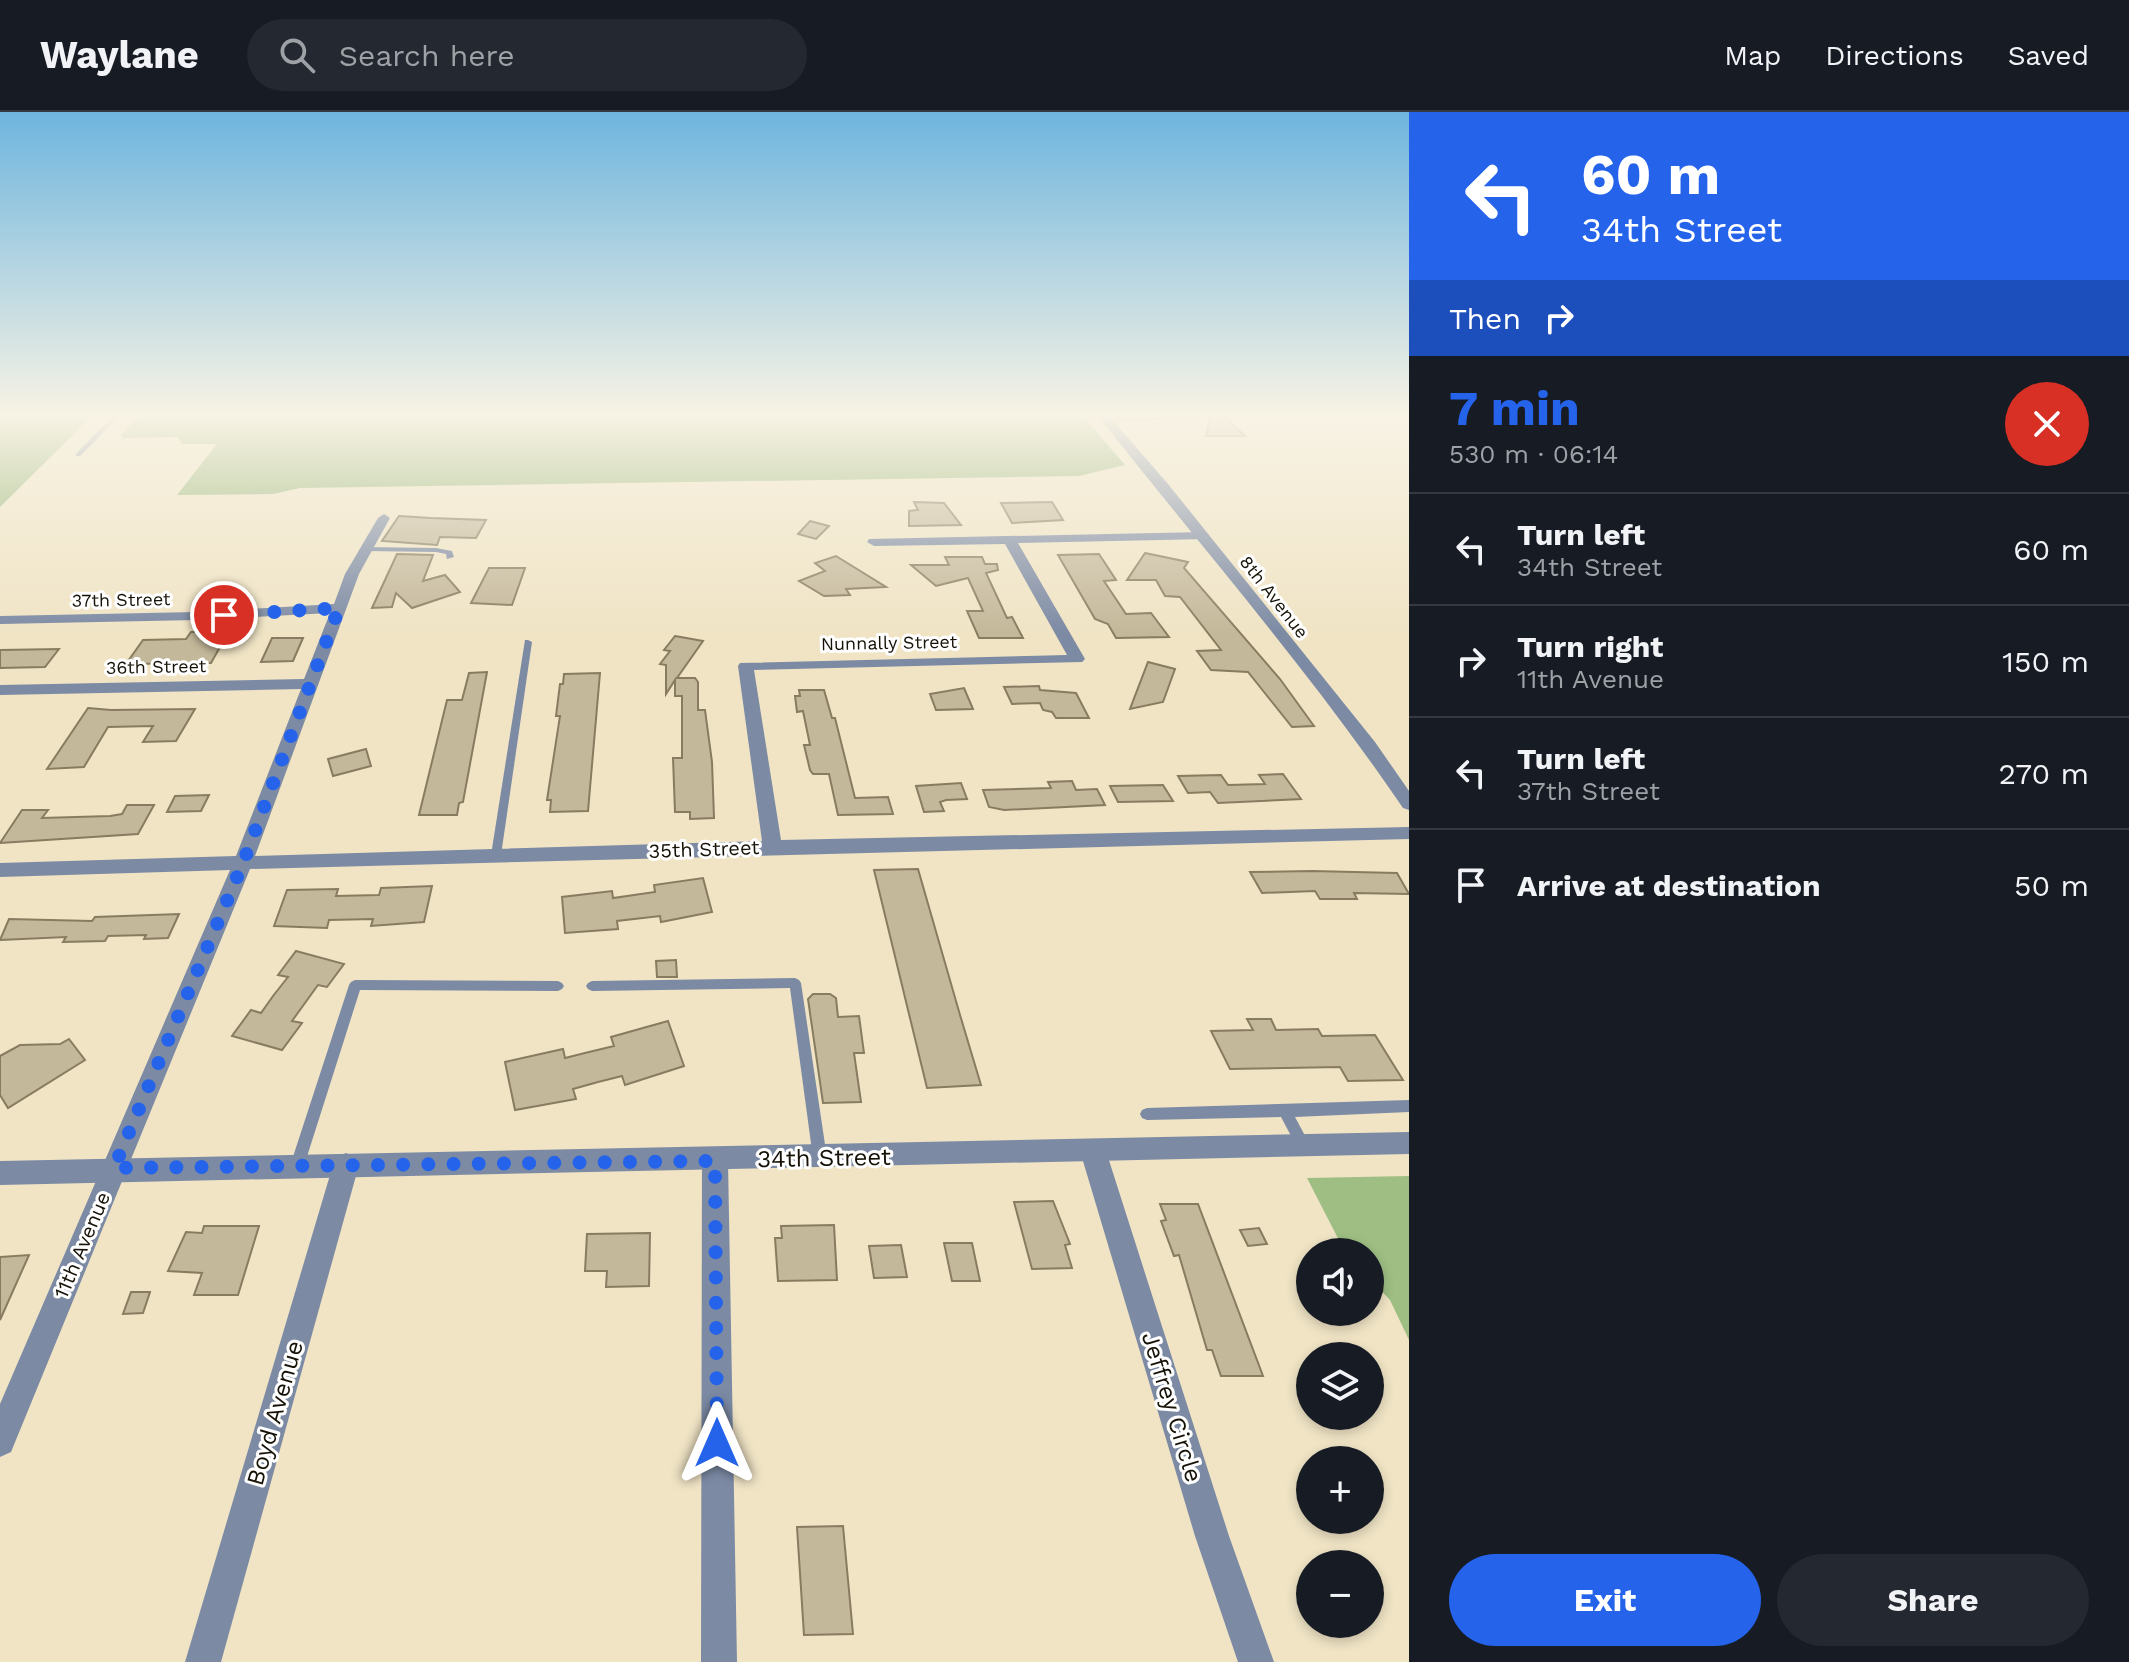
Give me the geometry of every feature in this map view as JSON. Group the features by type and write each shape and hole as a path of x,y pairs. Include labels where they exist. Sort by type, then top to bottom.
{"street":[{"name":"8th Avenue","path":"1163,489 1369,746 1409,804"},
{"name":"11th Avenue","path":"0,1441 243,863 339,608 364,549 384,518"},
{"path":"874,542 1202,536"},
{"name":"Nunnally Street","path":"772,847 746,666 1077,659 1010,540"},
{"name":"37th Street","path":"0,620 196,616 339,608"},
{"name":"36th Street","path":"0,690 312,684"},
{"name":"35th Street","path":"0,870 772,847 1409,833"},
{"name":"34th Street","path":"0,1173 114,1168 715,1161 1409,1143"},
{"name":"Jeffrey Circle","path":"1093,1151 1212,1536 1256,1662"},
{"path":"715,1161 719,1662"},
{"name":"Boyd Avenue","path":"203,1662 346,1165"}],"lane":[{"path":"364,549 436,550 449,553 450,557"},
{"path":"496,855 528,642"},
{"path":"592,986 795,983 820,1158"},
{"path":"297,1166 355,985 558,986"},
{"path":"1147,1114 1409,1106"},
{"path":"1285,1111 1303,1145"}],"green space":[{"path":"0,489 18,489 0,507"},
{"path":"181,489 294,489 273,494 177,495"},
{"path":"1409,1176 1409,1340 1384,1294 1384,1238 1338,1238 1307,1178"}],"building":[{"path":"914,502 944,503 961,525 909,526 909,511 918,510"},
{"path":"1052,502 1063,520 1012,523 1001,503"},
{"path":"399,516 486,520 476,538 440,537 437,545 382,541"},
{"path":"810,521 829,526 816,539 798,534"},
{"path":"1145,553 1188,562 1184,568 1280,679 1314,726 1292,727 1248,672 1211,670 1197,651 1221,650 1180,597 1165,596 1156,580 1127,580"},
{"path":"397,554 433,555 423,581 445,575 460,592 412,608 396,593 392,607 372,608"},
{"path":"1099,554 1116,580 1104,581 1126,614 1151,613 1169,637 1116,638 1108,624 1095,619 1058,555"},
{"path":"836,556 886,587 846,589 850,595 824,596 799,581 825,571 815,563"},
{"path":"945,557 982,557 985,564 997,564 998,570 986,573 1007,618 1012,617 1023,638 979,638 967,611 983,611 968,578 936,586 911,565 949,565"},
{"path":"489,568 525,568 512,605 471,603"},
{"path":"229,631 211,663 126,664 143,640 186,639 191,632"},
{"path":"675,636 703,641 677,678 695,678 698,682 698,710 705,710 712,762 714,818 690,819 690,812 675,812 673,758 682,758 682,696 675,696 675,680 666,694 666,665 660,664 670,651 664,650"},
{"path":"272,638 303,638 293,661 261,662"},
{"path":"59,649 45,667 0,668 0,650"},
{"path":"1148,662 1175,669 1163,702 1130,709"},
{"path":"487,672 463,802 459,803 457,815 419,815 447,700 462,700 469,673"},
{"path":"600,673 588,811 550,812 551,800 547,800 560,716 556,716 560,684 563,684 564,674"},
{"path":"1039,686 1040,690 1076,693 1089,718 1056,718 1052,712 1043,710 1040,703 1012,704 1004,687"},
{"path":"964,688 973,709 936,710 930,694"},
{"path":"799,690 824,690 832,718 835,718 855,798 888,797 893,814 838,815 829,774 813,774 810,770 804,745 810,745 803,711 797,712 795,696 800,696"},
{"path":"88,708 195,709 176,741 143,742 153,726 108,727 84,767 47,769"},
{"path":"366,749 371,766 333,776 328,759"},
{"path":"1283,774 1301,799 1218,803 1210,792 1188,793 1178,776 1221,775 1228,785 1265,784 1259,775"},
{"path":"1072,781 1076,790 1097,789 1105,805 1004,810 989,807 983,790 1051,788 1048,782"},
{"path":"961,783 967,799 946,800 940,802 944,811 924,812 916,786"},
{"path":"1163,785 1173,801 1118,802 1110,786"},
{"path":"209,795 201,811 167,812 175,796"},
{"path":"127,805 154,805 138,834 0,843 22,810 48,810 42,818 110,816 122,814"},
{"path":"918,869 981,1085 927,1088 874,870"},
{"path":"1250,872 1397,873 1409,894 1354,893 1357,899 1320,899 1315,891 1262,893"},
{"path":"703,878 712,912 661,922 660,916 617,921 618,929 565,933 562,897 612,891 613,898 655,892 654,885"},
{"path":"432,886 424,922 371,926 373,919 329,920 327,928 274,926 287,890 338,889 336,896 379,895 381,888"},
{"path":"179,914 168,938 144,939 146,935 108,936 105,941 63,942 66,937 0,940 9,919 92,921 95,917"},
{"path":"296,951 344,964 327,987 318,985 292,1021 302,1023 282,1050 232,1036 251,1010 261,1013 288,977 278,975"},
{"path":"676,960 677,977 657,977 656,961"},
{"path":"813,994 830,994 836,998 838,1017 859,1016 864,1053 854,1053 861,1102 823,1103 808,999"},
{"path":"1247,1019 1271,1019 1276,1030 1318,1029 1322,1036 1375,1035 1403,1080 1348,1081 1340,1067 1230,1069 1211,1031 1253,1030"},
{"path":"668,1021 684,1066 625,1085 622,1076 598,1082 573,1089 576,1099 515,1110 505,1062 563,1049 565,1058 614,1046 611,1037"},
{"path":"69,1039 85,1060 8,1108 0,1095 0,1056 20,1045 60,1044"},
{"path":"1053,1201 1070,1244 1065,1245 1072,1268 1032,1269 1014,1202"},
{"path":"1160,1204 1198,1204 1263,1376 1221,1376 1212,1350 1207,1350 1179,1255 1174,1256 1161,1221 1166,1220"},
{"path":"834,1225 837,1280 778,1281 775,1238 782,1238 781,1226"},
{"path":"204,1226 259,1226 238,1295 194,1295 202,1273 168,1271 186,1232 202,1233"},
{"path":"1259,1228 1267,1244 1248,1246 1240,1230"},
{"path":"650,1233 649,1286 606,1287 607,1271 585,1271 587,1234"},
{"path":"944,1243 972,1243 980,1281 952,1281"},
{"path":"901,1245 907,1277 874,1278 869,1246"},
{"path":"29,1255 0,1320 0,1257"},
{"path":"131,1292 150,1292 143,1313 123,1314"},
{"path":"843,1526 853,1634 804,1635 797,1527"}],"route":[{"path":"224,615 339,608 243,863 114,1168 715,1161 717,1443"}]}
